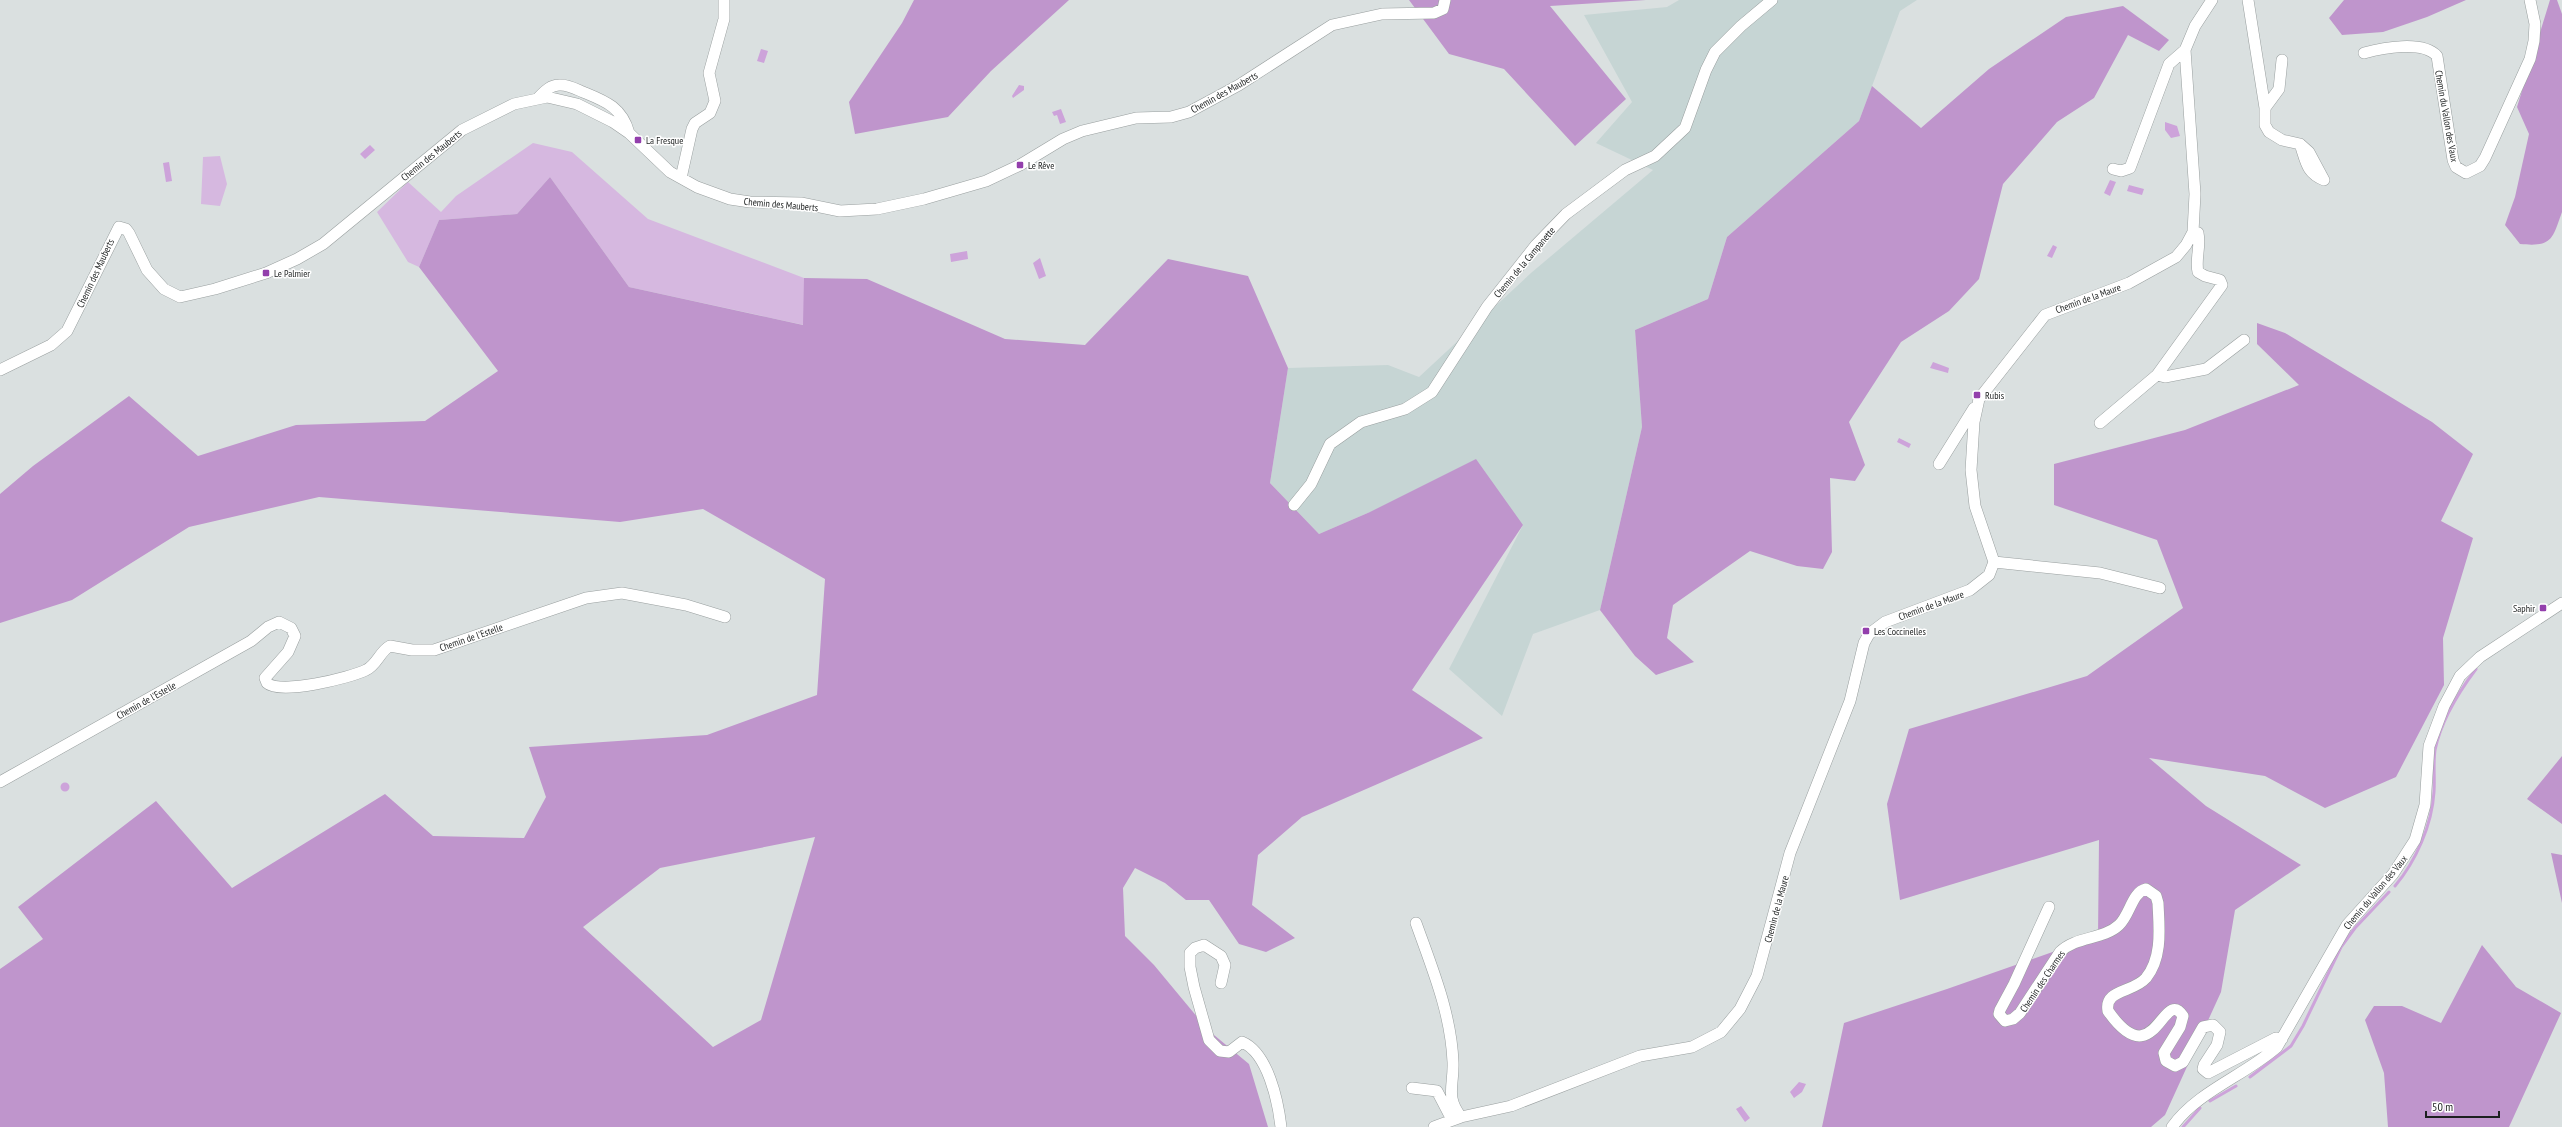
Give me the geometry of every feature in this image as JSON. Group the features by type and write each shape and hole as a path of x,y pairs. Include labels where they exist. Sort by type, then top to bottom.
{"street":[{"path":"681,178 692,129 695,124 710,113 715,101 709,73 724,18 724,0"},
{"name":"Chemin des Mauberts","path":"0,370 52,345 67,331 119,227 126,229 147,270 171,294 185,296 215,289 280,268 317,248 340,232 462,130 514,104 547,97 577,104 613,122 629,132 670,172 697,187 730,199 750,202 801,204 840,211 859,211 897,206 986,180 1020,165 1073,134 1136,118 1171,117 1189,112 1239,85 1332,25 1382,14 1434,13 1444,9 1445,0"},
{"name":"Chemin de la Campanette","path":"1294,505 1311,484 1330,444 1361,422 1405,408 1432,392 1487,307 1536,245 1566,214 1625,170 1656,156 1685,128 1706,70 1715,52 1740,26 1772,0"},
{"name":"Chemin de la Maure","path":"1434,1127 1456,1119 1510,1106 1640,1056 1692,1047 1715,1036 1726,1026 1740,1009 1758,976 1790,853 1850,701 1864,643 1869,634 1876,626 1885,622 1970,590 1989,575 1994,562 1975,506 1971,470 1974,422 1977,405 1983,393 2045,315 2129,283 2164,265 2176,257 2186,245 2193,232 2195,194 2185,50 2195,26 2212,0"},
{"path":"2248,0 2264,108 2265,125 2269,132 2282,140 2300,144"},
{"name":"Chemin du Vallon des Vaux","path":"2364,53 2390,47 2412,47 2433,52 2437,56 2453,160 2456,167 2466,173 2480,166 2485,158 2530,59 2534,41 2535,24 2530,0"},
{"path":"2113,169 2121,171 2130,168 2169,64 2185,50"},
{"path":"2264,108 2278,89 2282,60"},
{"name":"Chemin de la Maure","path":"2100,423 2158,375 2178,350 2222,285 2220,280 2198,272 2196,265 2200,240 2198,234 2193,232"},
{"path":"2158,375 2166,377 2206,369 2244,340"},
{"path":"1939,464 1960,433 1969,413 1977,405"},
{"path":"1994,562 2100,573 2160,588"},
{"name":"Chemin de l'Estelle","path":"0,782 251,641 268,627 279,622 291,628 295,636 288,652 265,678 267,684 277,688 323,682 367,670 384,649 390,646 412,650 434,650 586,598 622,593 686,605 725,617"},
{"name":"Chemin du Vallon des Vaux","path":"2172,1127 2184,1112 2199,1100 2262,1060 2282,1039 2343,930 2393,874 2415,840 2425,805 2429,746 2444,706 2460,676 2480,657 2562,603"},
{"name":"Chemin des Charmes","path":"2049,907 2014,984 2000,1010 2001,1018 2005,1021 2013,1019 2020,1013 2052,963 2067,944 2110,931 2119,926 2131,909 2137,894 2146,889 2156,896 2158,902 2159,947 2147,976 2135,988 2114,995 2110,999 2108,1011 2120,1026 2134,1037 2142,1037 2152,1031 2168,1011 2174,1009 2180,1011 2183,1016 2180,1027 2164,1053 2166,1061 2175,1066 2183,1062 2203,1027 2212,1025 2220,1032 2220,1038 2204,1065 2203,1069 2208,1073 2276,1038 2282,1039"},
{"path":"1416,923 1438,984 1448,1026 1453,1063 1450,1095 1456,1119"},
{"path":"1221,983 1225,965 1221,956 1204,945 1195,948 1190,953 1190,967 1209,1040 1220,1051 1229,1052 1242,1042 1250,1046 1272,1082 1278,1102 1281,1127"},
{"path":"1412,1088 1437,1091 1456,1119"}],"shaded area":[{"path":"914,0 1069,0 991,71 948,117 855,134 849,102 902,23"},
{"path":"1409,0 1646,0 1550,6 1626,99 1575,146 1504,69 1449,54"},
{"path":"1679,0 1917,0 1900,11 1859,121 1727,237 1708,299 1635,330 1642,427 1600,610 1533,634 1502,716 1449,669 1523,525 1370,512 1319,534 1270,483 1288,368 1388,365 1419,377 1531,273 1653,170 1596,143 1632,102 1584,15 1667,7"},
{"path":"2344,0 2466,0 2427,17 2383,32 2342,35 2329,18"},
{"path":"2550,0 2557,0 2562,14 2562,212 2556,229 2549,240 2545,243 2539,244 2520,244 2505,225 2515,197 2529,134 2517,107"},
{"path":"2123,6 2169,40 2159,51 2128,35 2094,98 2057,122 2003,184 1979,279 1949,311 1901,342 1849,422 1865,465 1855,481 1830,478 1832,552 1823,569 1797,566 1750,551 1673,605 1667,638 1694,662 1656,675 1635,656 1600,610 1642,427 1635,330 1708,299 1727,237 1859,121 1872,86 1921,128 1989,69 2066,17"},
{"path":"761,49 768,51 764,63 757,61"},
{"path":"1019,85 1024,86 1024,90 1013,98 1012,96"},
{"path":"1061,109 1066,122 1060,124 1057,115 1054,116 1052,112"},
{"path":"2165,122 2177,126 2180,136 2171,138 2165,130"},
{"path":"533,143 572,152 648,219 804,278 804,325 629,287 550,177 517,214 439,220 419,267 408,262 377,212 408,182 441,212 456,196"},
{"path":"370,145 375,150 365,159 360,154"},
{"path":"220,156 227,184 220,206 201,204 203,157"},
{"path":"169,162 172,181 166,182 163,163"},
{"path":"550,177 629,287 803,325 804,278 867,279 1005,339 1085,345 1168,259 1248,276 1288,368 1270,483 1319,534 1370,512 1476,459 1523,525 1412,690 1483,738 1302,817 1258,855 1252,905 1295,938 1266,952 1239,944 1209,900 1186,900 1165,883 1135,868 1123,888 1125,936 1154,965 1208,1030 1249,1064 1268,1127 0,1127 0,969 43,939 18,907 156,801 232,888 385,794 433,836 524,838 546,797 529,747 707,735 817,695 825,579 703,509 620,522 319,497 189,527 72,600 0,623 0,494 33,466 129,396 198,456 296,425 425,421 498,371 419,267 439,220 517,214","holes":["815,837 761,1020 713,1047 583,927 660,868"]},
{"path":"2110,180 2116,182 2110,196 2104,193"},
{"path":"2129,185 2144,189 2142,195 2127,191"},
{"path":"2053,245 2057,247 2052,258 2047,256"},
{"path":"967,251 968,259 951,262 950,254"},
{"path":"1040,258 1046,276 1039,279 1033,263"},
{"path":"2257,323 2285,333 2432,422 2473,454 2441,521 2473,538 2443,638 2444,685 2396,777 2325,808 2265,776 2149,758 2206,806 2301,865 2235,910 2221,992 2165,1115 2151,1127 1822,1127 1844,1023 1947,989 2098,936 2099,840 1900,900 1887,804 1909,729 2087,676 2183,608 2157,540 2054,505 2054,464 2185,430 2299,385 2257,344"},
{"path":"1933,362 1949,368 1948,373 1930,368"},
{"path":"1899,438 1911,444 1909,448 1897,442"},
{"path":"2562,756 2562,824 2527,799"},
{"path":"65,782 70,787 65,792 60,787"},
{"path":"2551,853 2562,855 2562,903"},
{"path":"2482,945 2516,987 2561,1013 2509,1127 2388,1127 2384,1073 2365,1020 2374,1006 2402,1006 2441,1023"},
{"path":"1799,1082 1806,1084 1802,1092 1794,1098 1790,1092"},
{"path":"1741,1106 1750,1118 1745,1122 1736,1109"}],"waterway":[{"path":"2395,886 2403,876 2416,854 2422,842 2430,817 2434,792 2435,750 2441,728 2451,707 2476,669"},
{"path":"2250,1077 2291,1046 2303,1026 2341,947 2355,928 2389,892"},
{"path":"2210,1101 2236,1086"},
{"path":"2183,1127 2200,1108"}],"place":[{"name":"La Fresque","path":"638,140"},
{"name":"Le Rêve","path":"1020,165"},
{"name":"Le Palmier","path":"266,273"},
{"name":"Rubis","path":"1977,395"},
{"name":"Saphir","path":"2543,608"},
{"name":"Les Coccinelles","path":"1866,631"}]}
